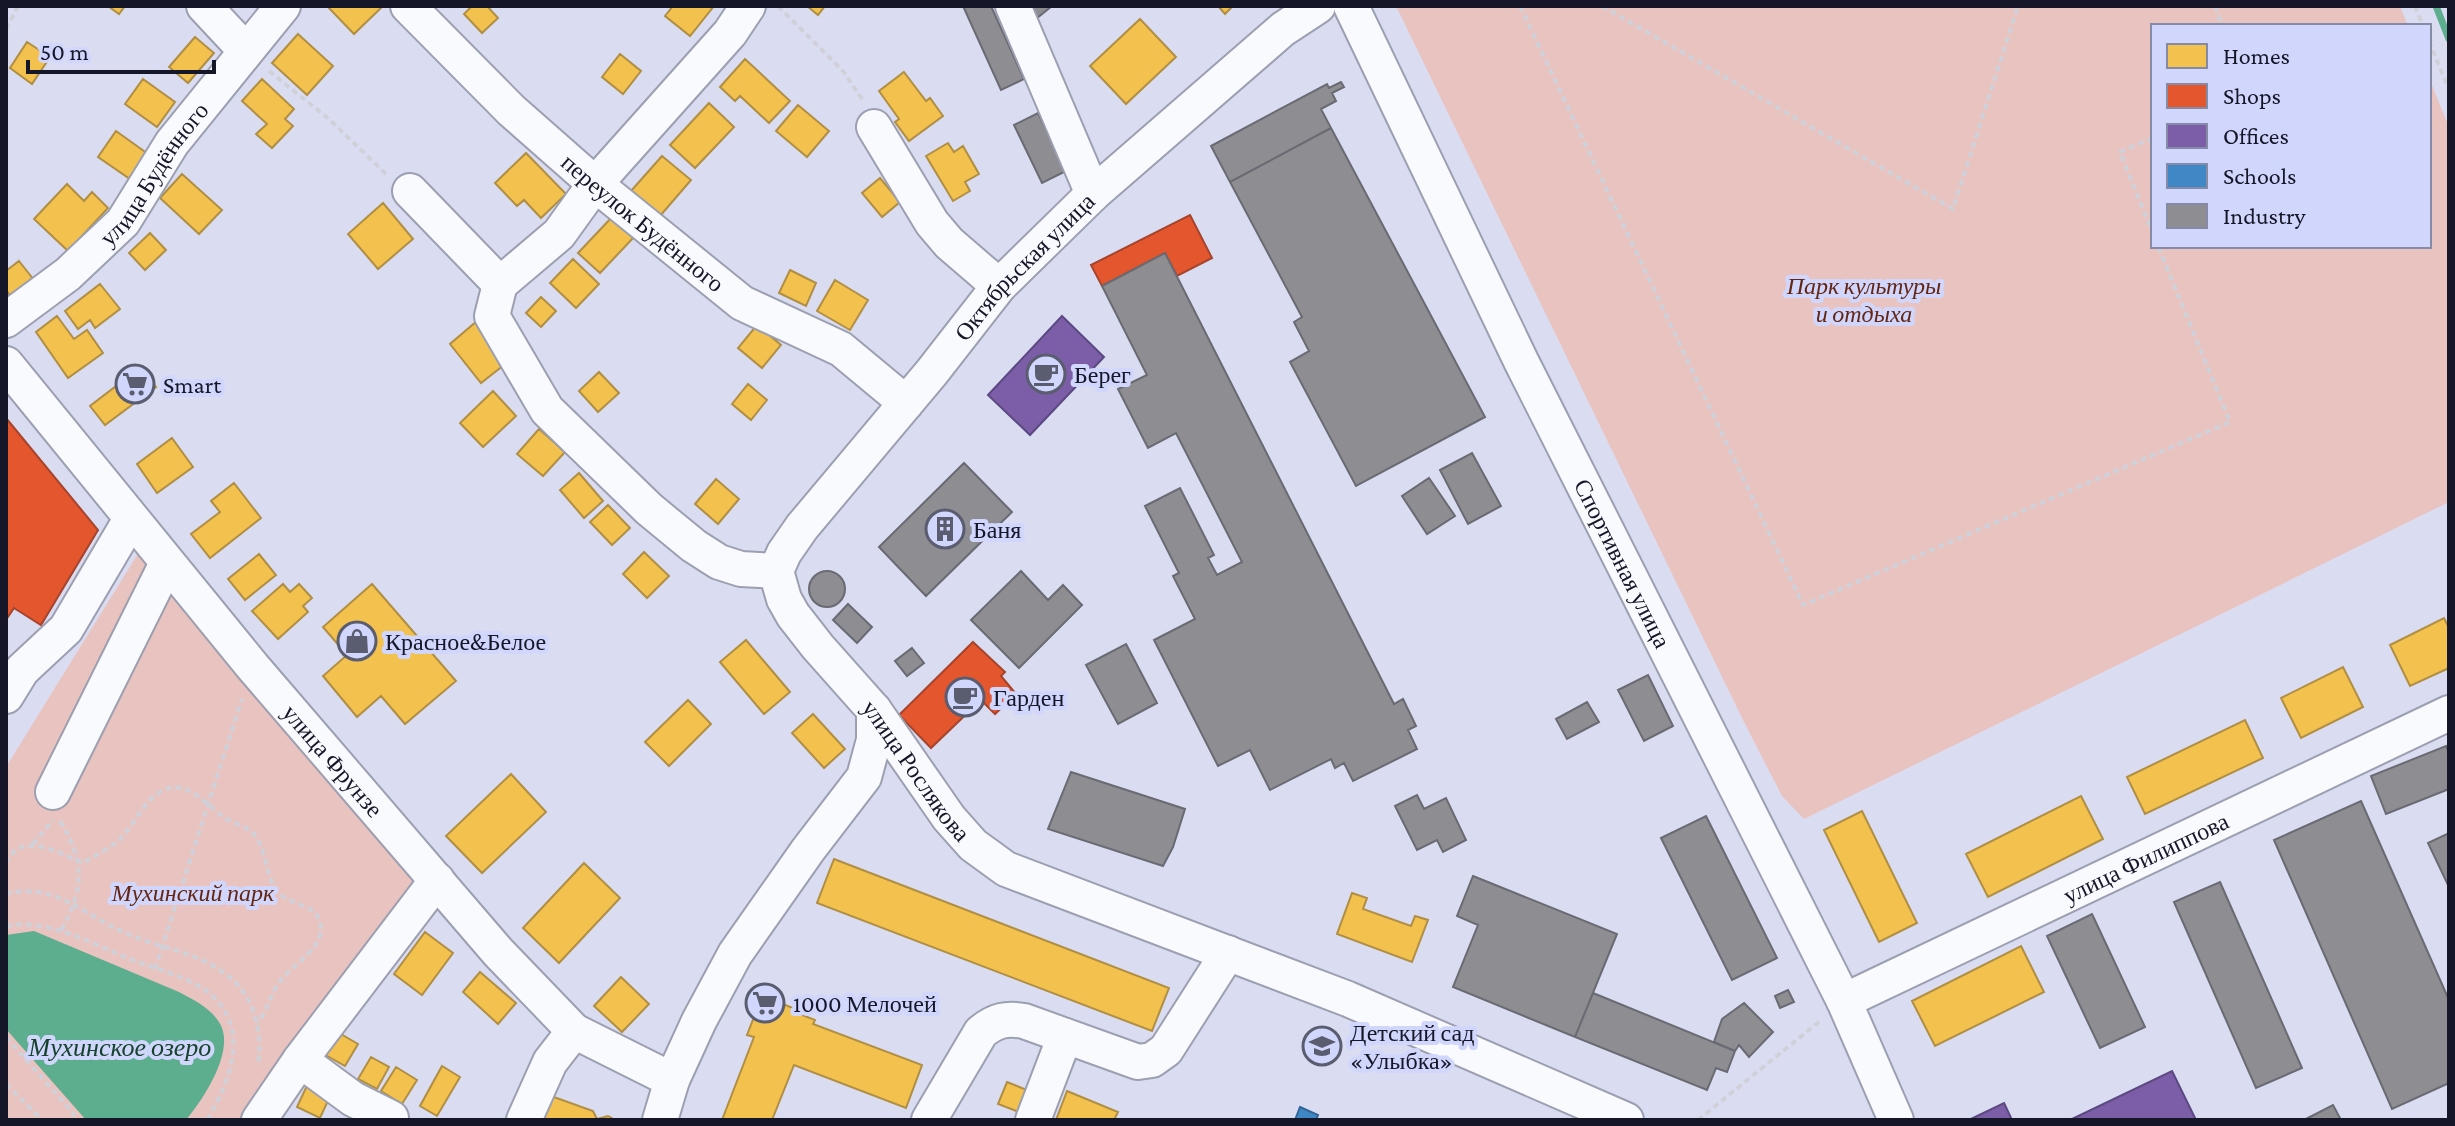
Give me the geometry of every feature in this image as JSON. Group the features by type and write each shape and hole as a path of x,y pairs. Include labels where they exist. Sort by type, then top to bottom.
{"street":[{"path":"204,6 246,51"},
{"name":"улица Будённого","path":"6,320 68,274 123,222 172,143 283,6"},
{"name":"переулок Будённого","path":"408,6 511,110 595,184 742,303 841,349 906,403"},
{"path":"748,6 730,33 595,184 559,234 500,284 492,316 547,410 649,509 719,562 741,569 776,571"},
{"path":"1013,6 1093,194"},
{"name":"Октябрьская улица","path":"776,571 802,527 999,286 1093,194 1283,29 1318,6"},
{"name":"Спортивная улица","path":"1351,6 1542,403 1844,1001 1896,1120"},
{"path":"874,127 932,223 949,243 999,286"},
{"path":"410,191 500,284"},
{"name":"улица Фрунзе","path":"6,364 253,667 498,952 574,1031 672,1080"},
{"path":"6,696 22,670 66,629 131,519"},
{"path":"53,792 167,563"},
{"name":"улица Рослякова","path":"776,571 784,599 793,615 874,710 949,818 973,845 1006,869 1348,999 1584,1112 1626,1120"},
{"path":"660,1120 672,1080 735,954 864,777 874,740 874,710"},
{"name":"улица Филиппова","path":"1844,1001 2449,713"},
{"path":"864,777 887,768 912,767"},
{"path":"259,1120 300,1060 437,880"},
{"path":"929,1120 981,1032 994,1022 1008,1018 1138,1062 1152,1060 1166,1050 1228,953"},
{"path":"524,1120 550,1062 574,1031"},
{"path":"1033,1120 1065,1036"},
{"path":"300,1060 353,1099 391,1118"}],"path":[{"path":"6,29 18,6"},
{"path":"778,6 843,71 868,108 874,127"},
{"path":"1520,6 1803,605 2230,422 2159,248"},
{"path":"1602,6 1953,209 2018,6"},
{"path":"2431,46 2449,90"},
{"path":"246,51 329,119 389,177 410,191"},
{"path":"2151,139 2120,152 2151,229"},
{"path":"155,969 253,667"},
{"path":"6,863 9,855 40,845 83,863 119,840 143,808 165,789 182,788 208,803 224,817 253,832 262,848 272,881 281,895 314,910 321,923 319,937 308,955 280,981 267,1011 258,1023"},
{"path":"32,846 57,815 74,844 80,878 74,906 61,931"},
{"path":"6,894 43,893 123,933 206,961 235,982 256,1015 261,1046 257,1075"},
{"path":"6,926 61,931 188,980 217,999 232,1025 235,1044 230,1074 207,1120"},
{"path":"1698,1120 1844,1001"},
{"path":"6,1037 74,1114 70,1120"},
{"path":"6,1084 42,1120"}],"green space":[{"name":"Парк культуры и отдыха","path":"1396,6 2400,6 2407,24 2151,24 2151,248 2431,248 2431,83 2449,127 2449,502 1804,819 1782,796"},
{"name":"Мухинский парк","path":"147,539 432,887 260,1120 6,1120 6,767"}],"water":[{"name":"Мухинское озеро","path":"34,931 179,992 215,1017 223,1033 221,1060 209,1087 186,1120 86,1120 6,1029 6,935"}],"building: Homes":[{"path":"108,6 125,6 119,14"},
{"path":"327,6 383,6 354,34"},
{"path":"472,6 487,6 498,18 482,33 464,14"},
{"path":"673,6 714,6 690,36 665,16"},
{"path":"807,6 825,6 818,15"},
{"path":"1218,6 1233,6 1225,14"},
{"path":"1140,19 1176,57 1126,104 1090,66"},
{"path":"298,34 333,66 307,95 272,63"},
{"path":"195,37 214,53 188,83 169,67"},
{"path":"27,42 50,57 32,84 10,68"},
{"path":"620,54 641,71 623,94 602,77"},
{"path":"745,59 790,101 769,123 740,96 735,101 720,87"},
{"path":"904,72 926,101 930,98 943,116 909,141 895,122 899,119 879,91"},
{"path":"143,79 175,102 157,127 125,104"},
{"path":"262,79 294,109 285,119 293,126 272,148 256,134 267,124 242,101"},
{"path":"709,103 734,127 695,168 670,145"},
{"path":"798,105 829,131 807,157 776,131"},
{"path":"116,131 148,154 130,179 98,157"},
{"path":"948,143 954,152 963,146 979,174 965,182 970,191 953,201 926,156"},
{"path":"526,153 566,194 541,218 524,200 517,206 495,183"},
{"path":"662,156 691,180 660,216 631,191"},
{"path":"182,174 222,210 199,234 160,198"},
{"path":"880,178 900,202 882,217 862,193"},
{"path":"67,184 84,201 92,192 108,208 68,251 34,219"},
{"path":"383,203 413,239 378,269 348,234"},
{"path":"613,216 635,236 600,273 578,253"},
{"path":"150,233 166,250 145,270 129,253"},
{"path":"573,259 599,284 576,308 550,283"},
{"path":"19,261 34,280 11,297 6,290 6,271"},
{"path":"790,270 816,283 806,306 779,293"},
{"path":"835,280 868,300 850,330 817,311"},
{"path":"100,284 120,309 95,328 90,320 78,329 65,311"},
{"path":"541,297 556,311 541,327 526,313"},
{"path":"57,316 74,339 87,330 103,353 68,378 36,332"},
{"path":"477,321 509,361 481,383 450,344"},
{"path":"757,325 781,345 762,368 738,348"},
{"path":"141,367 156,387 105,425 90,406"},
{"path":"599,372 619,393 598,412 579,391"},
{"path":"748,384 767,400 751,420 732,404"},
{"path":"493,391 516,416 483,447 460,423"},
{"path":"539,429 565,452 543,476 517,454"},
{"path":"172,438 193,467 157,493 137,464"},
{"path":"579,473 603,501 584,518 560,490"},
{"path":"716,479 739,499 718,524 695,504"},
{"path":"234,483 261,518 210,558 191,534 220,512 211,501"},
{"path":"608,505 630,528 612,545 590,522"},
{"path":"644,552 669,576 647,598 623,574"},
{"path":"259,554 276,575 245,600 228,579"},
{"path":"283,584 290,592 299,584 312,598 303,606 308,612 278,639 252,611"},
{"path":"372,584 456,681 405,724 381,696 357,717 323,676 347,655 323,627"},
{"path":"2444,618 2449,628 2449,668 2410,686 2390,645"},
{"path":"746,640 790,692 764,714 720,662"},
{"path":"2343,667 2363,707 2301,738 2281,698"},
{"path":"688,700 711,724 669,766 645,742"},
{"path":"813,714 845,749 824,768 792,733"},
{"path":"2245,720 2263,758 2145,814 2127,777"},
{"path":"511,774 546,812 482,873 446,836"},
{"path":"2081,796 2103,839 1988,897 1966,854"},
{"path":"1862,811 1917,923 1879,942 1824,830"},
{"path":"834,859 1169,988 1152,1031 817,903"},
{"path":"584,863 620,898 559,963 523,928"},
{"path":"1352,893 1367,898 1363,909 1411,926 1415,916 1428,920 1412,962 1337,934"},
{"path":"425,932 453,953 422,995 394,974"},
{"path":"2021,946 2044,992 1935,1046 1912,1001"},
{"path":"480,972 516,1003 498,1024 463,992"},
{"path":"621,977 649,1004 622,1032 594,1006"},
{"path":"764,991 775,995 773,1000 793,1008 792,1011 815,1020 813,1024 922,1065 906,1108 794,1065 772,1120 722,1120 754,1037 747,1035"},
{"path":"334,1030 358,1044 345,1066 322,1053"},
{"path":"371,1057 389,1067 377,1089 358,1079"},
{"path":"442,1066 460,1077 437,1116 420,1106"},
{"path":"396,1067 417,1080 402,1104 381,1091"},
{"path":"310,1079 333,1090 320,1118 297,1107"},
{"path":"1007,1082 1027,1090 1019,1112 998,1104"},
{"path":"1067,1091 1118,1112 1114,1120 1056,1120"},
{"path":"551,1096 593,1111 597,1119 608,1116 615,1120 543,1120"}],"building: Shops":[{"path":"1190,215 1212,258 1177,276 1165,253 1102,286 1091,265"},
{"path":"6,418 98,530 41,625 14,608 6,620"},
{"name":"Гарден","path":"973,642 1005,672 1001,676 1016,694 995,714 981,700 931,748 899,715"}],"building: Offices":[{"path":"1062,316 1104,357 1030,435 988,395"},
{"path":"2172,1071 2196,1120 2070,1120"},
{"path":"2004,1103 2012,1120 1971,1120 1971,1119"}],"building: Schools":[{"path":"1300,1107 1318,1115 1316,1120 1295,1120"}],"building: Industry":[{"path":"963,6 991,6 1024,79 1001,90"},
{"path":"1027,6 1052,6 1037,18"},
{"path":"1341,82 1344,87 1332,93 1336,101 1321,109 1331,128 1230,182 1211,146 1327,84 1329,88"},
{"path":"1038,113 1066,171 1042,183 1014,125"},
{"path":"1331,128 1485,417 1356,486 1290,362 1309,351 1294,322 1302,317 1230,182"},
{"path":"1165,253 1394,704 1403,699 1416,726 1408,730 1417,749 1353,781 1344,763 1335,768 1331,759 1270,790 1250,750 1218,766 1154,640 1195,619 1173,576 1179,573 1145,506 1180,488 1214,555 1208,558 1217,575 1242,562 1176,433 1148,448 1118,389 1147,375 1102,286"},
{"path":"1472,453 1501,506 1468,524 1440,470"},
{"name":"Баня","path":"964,463 1012,512 926,596 879,547"},
{"path":"1429,478 1455,516 1427,534 1402,496"},
{"path":"827,571 840,576 845,589 840,602 827,607 814,602 809,589 814,576"},
{"path":"1021,571 1048,600 1063,585 1082,605 1019,668 971,620"},
{"path":"848,604 872,627 857,643 833,620"},
{"path":"1126,644 1157,703 1118,724 1086,665"},
{"path":"912,648 924,663 907,676 895,661"},
{"path":"1648,675 1673,726 1644,741 1618,690"},
{"path":"1587,702 1599,722 1567,739 1556,719"},
{"path":"2446,746 2449,753 2449,789 2386,814 2371,776"},
{"path":"1071,772 1185,809 1173,847 1163,866 1048,829"},
{"path":"1417,795 1424,809 1446,798 1466,840 1443,852 1437,840 1417,850 1395,806"},
{"path":"2361,801 2449,1000 2449,1083 2392,1109 2274,840"},
{"path":"1706,816 1777,958 1732,980 1661,838"},
{"path":"2449,833 2449,885 2448,885 2428,843"},
{"path":"1473,876 1617,934 1575,1037 1453,987 1478,925 1457,916"},
{"path":"2220,882 2302,1068 2256,1088 2174,902"},
{"path":"2092,914 2145,1027 2100,1048 2047,936"},
{"path":"1788,990 1794,1002 1780,1008 1775,996"},
{"path":"1593,993 1735,1051 1727,1072 1716,1068 1707,1090 1575,1037"},
{"path":"1744,1003 1773,1032 1749,1057 1739,1045 1735,1051 1714,1042 1722,1019"},
{"path":"2333,1105 2341,1120 2304,1120"}],"waterway":[{"path":"2436,6 2449,39"}],"place":[{"name":"Берег","path":"1046,374"},
{"name":"Smart","path":"135,384"},
{"name":"Баня","path":"945,529"},
{"name":"Красное&Белое","path":"357,641"},
{"name":"Гарден","path":"965,697"},
{"name":"1000 Мелочей","path":"765,1003"},
{"name":"Детский сад «Улыбка»","path":"1322,1046"}]}
